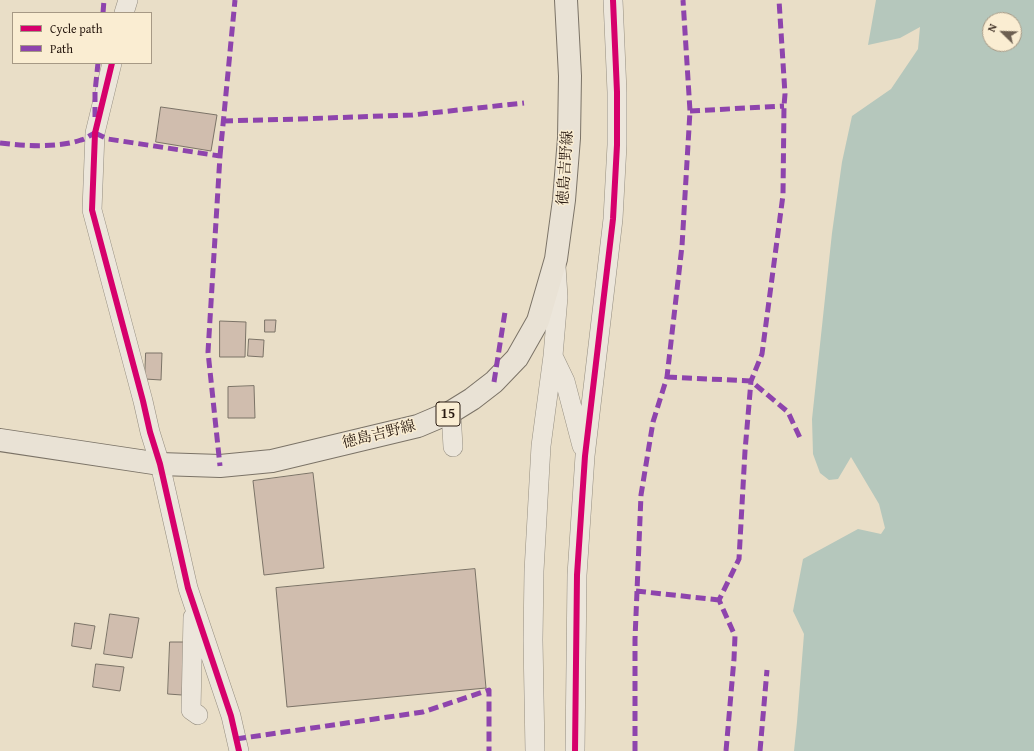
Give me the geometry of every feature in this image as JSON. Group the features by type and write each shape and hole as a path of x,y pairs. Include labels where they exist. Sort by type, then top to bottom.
{"main road":[{"name":"徳島吉野線","path":"0,440 160,464 220,466 272,461 418,426 451,412 472,400 494,382 517,358 538,321 556,259 564,200 569,138 570,76 568,4"}],"street":[{"path":"124,12 128,0"},
{"path":"575,751 577,575 584,456 613,219 617,145 617,92 612,0"},
{"path":"112,64 95,133 92,210 150,432 160,464 188,588 231,716 238,751"},
{"path":"535,751 533,640 535,556 541,446 553,356 558,297 556,259"},
{"path":"553,356 565,382 584,456"},
{"path":"451,412 453,447"},
{"path":"189,711 192,619 195,608"}],"shaded area":[{"path":"876,0 1034,0 1034,751 794,751 804,634 793,611 803,559 858,529 881,534 885,528 879,504 851,457 838,479 829,480 820,473 813,454 812,419 832,233 842,162 852,116 891,89 918,49 920,27 900,38 868,45"}],"building":[{"path":"161,107 217,115 211,151 156,142"},
{"path":"265,320 276,320 275,332 265,332"},
{"path":"220,321 246,322 245,357 220,357"},
{"path":"249,339 264,340 263,357 248,356"},
{"path":"146,353 162,353 161,380 145,379"},
{"path":"254,386 255,418 228,418 228,387"},
{"path":"313,473 324,568 264,575 253,481"},
{"path":"475,569 486,688 287,707 276,588"},
{"path":"110,614 139,618 132,658 104,654"},
{"path":"75,623 95,626 91,649 72,646"},
{"path":"170,642 185,642 182,695 168,694"},
{"path":"96,664 124,667 120,691 93,687"}],"marked path":[{"path":"103,12 104,0"},
{"path":"220,156 235,0"},
{"path":"635,751 635,639 641,495 653,422 667,377 682,246 690,111 683,0"},
{"path":"726,751 735,636 719,600 739,559 745,451 751,381 762,354 783,195 785,94 779,0"},
{"path":"95,117 95,92 98,64"},
{"path":"223,121 412,115 524,103"},
{"path":"690,111 784,106"},
{"path":"0,143 20,145 52,145 72,143 95,133 95,131"},
{"path":"95,133 108,139 220,156 208,352 220,466"},
{"path":"494,382 505,312"},
{"path":"667,377 751,381 788,412 801,440"},
{"path":"636,591 719,600"},
{"path":"760,751 767,670"},
{"path":"236,739 423,712 489,690 489,751"}],"cycle path":[{"path":"575,751 577,575 585,456 613,219 617,145 617,92 613,0"},
{"path":"112,64 95,133 92,210 150,432 160,464 188,588 231,716 239,751"}]}
